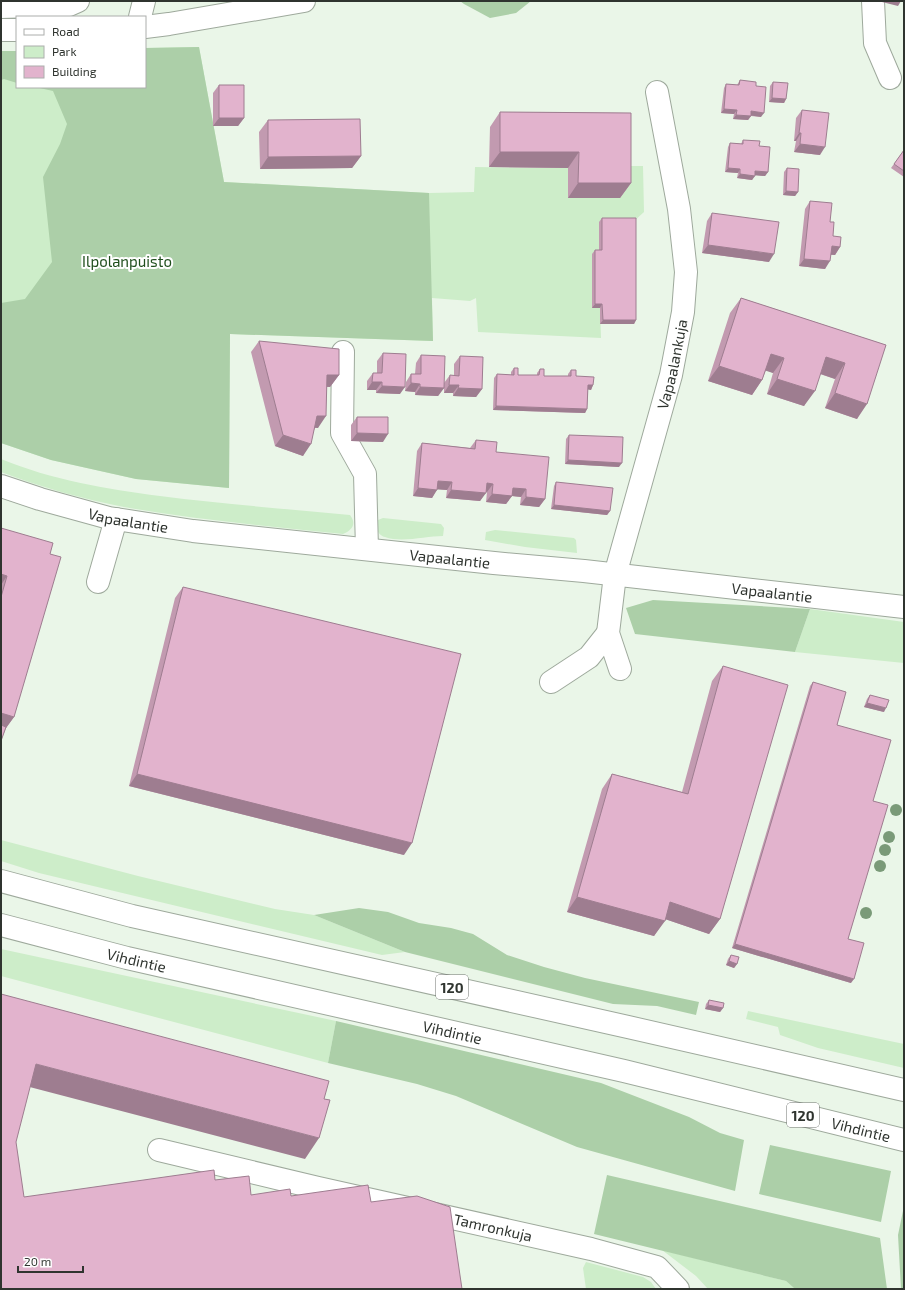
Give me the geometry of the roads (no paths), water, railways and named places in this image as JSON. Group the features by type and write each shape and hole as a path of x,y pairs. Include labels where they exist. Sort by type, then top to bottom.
{"main road":[{"path":"1,7 69,5 78,1"},
{"path":"140,16 144,1"},
{"path":"146,27 304,1"},
{"path":"873,1 875,43 890,78"},
{"path":"1,30 16,30"},
{"name":"Vapaalankuja","path":"608,633 615,575 671,374 683,312 686,272 679,209 658,92"},
{"path":"342,352 342,433 365,474 367,549"},
{"name":"Vapaalantie","path":"1,486 40,499 116,519 193,531 615,575 904,608"},
{"path":"98,582 116,519"},
{"path":"608,633 620,669"},
{"path":"551,682 589,657 608,633"},
{"name":"120","path":"1,881 132,916 613,1023 904,1090"},
{"name":"Vihdintie","path":"1,925 127,958 624,1071 904,1140"},
{"name":"Tamronkuja","path":"159,1150 318,1188 591,1249 657,1267 678,1289"}],"park label":[{"name":"Ilpolanpuisto","path":"127,261"}]}
